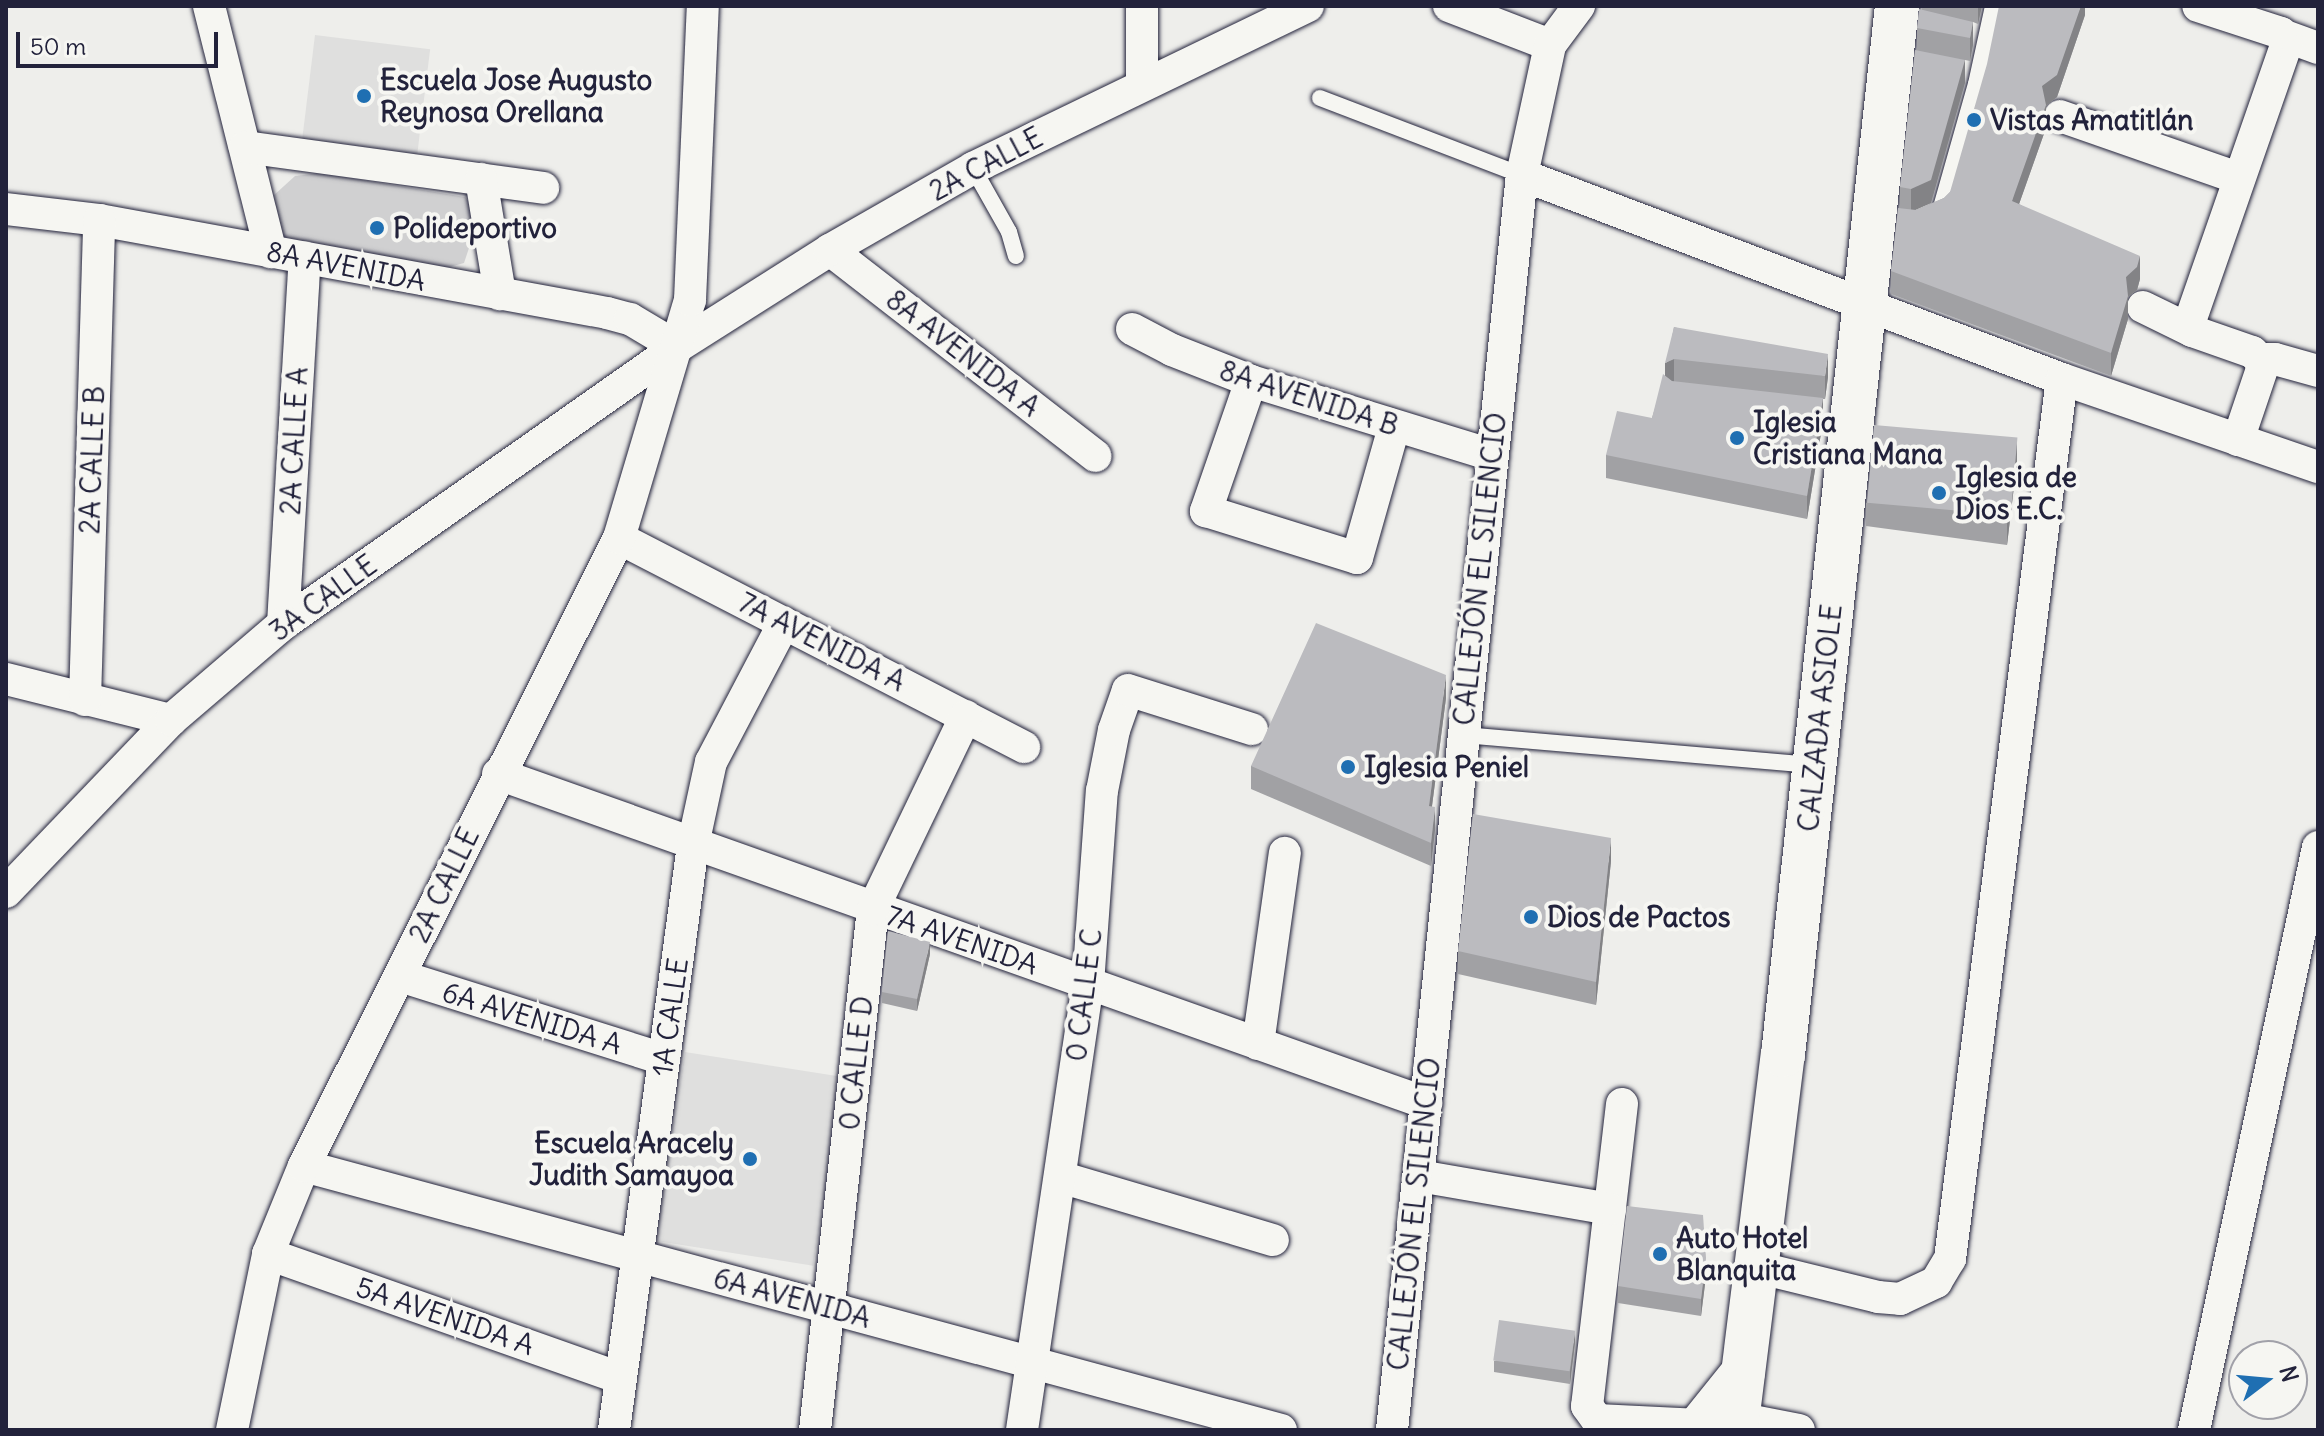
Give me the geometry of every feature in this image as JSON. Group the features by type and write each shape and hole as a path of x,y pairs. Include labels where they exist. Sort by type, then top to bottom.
{"main road":[{"name":"CALZADA ASIOLE","path":"1718,1426 1743,1373 1815,765 1846,412 1881,217 1900,30"}],"street":[{"path":"209,6 271,252"},
{"name":"2A CALLE","path":"232,1430 268,1254 304,1166 619,538 690,300 703,6"},
{"path":"1142,6 1142,84"},
{"name":"2A CALLE","path":"677,347 830,250 973,168 1308,6"},
{"path":"1449,6 1550,45"},
{"name":"CALLEJÓN EL SILENCIO","path":"1392,1430 1522,175 1550,45 1579,6"},
{"path":"2198,6 2318,48"},
{"path":"2188,327 2286,47 2285,36"},
{"path":"2060,116 2238,178"},
{"path":"245,147 543,188"},
{"path":"1522,175 1866,302 2062,379 2318,467"},
{"path":"481,179 500,294"},
{"name":"8A AVENIDA","path":"6,209 99,220 630,319 677,347"},
{"name":"2A CALLE B","path":"85,700 99,220"},
{"name":"8A AVENIDA A","path":"830,250 1096,456"},
{"name":"2A CALLE A","path":"283,624 305,258"},
{"path":"2143,307 2252,352 2260,359 2262,369 2238,440"},
{"name":"8A AVENIDA B","path":"1132,329 1172,350 1251,381 1491,455"},
{"name":"3A CALLE","path":"6,892 171,720 283,624 677,347"},
{"path":"2260,359 2275,359 2318,371"},
{"path":"1756,1267 1878,1297 1900,1299 1936,1282 1950,1259 2062,379"},
{"path":"1251,381 1206,511 1357,558 1394,427"},
{"name":"7A AVENIDA A","path":"619,538 1024,747"},
{"name":"1A CALLE","path":"614,1430 693,845 711,762 784,623"},
{"path":"6,679 171,720"},
{"name":"0 CALLE C","path":"1022,1430 1088,984 1102,791 1107,757 1128,690 1252,729"},
{"name":"0 CALLE D","path":"815,1430 873,909 966,716"},
{"name":"7A AVENIDA","path":"498,774 1426,1103"},
{"path":"2194,1430 2318,847"},
{"path":"1258,1044 1285,853"},
{"name":"6A AVENIDA A","path":"400,976 664,1059"},
{"path":"1622,1104 1587,1406 1597,1420 1799,1430"},
{"name":"6A AVENIDA","path":"304,1166 1032,1362 1223,1422 1281,1430"},
{"path":"1419,1176 1610,1209"},
{"path":"1060,1177 1273,1240"},
{"name":"5A AVENIDA A","path":"268,1254 621,1378"}],"lane":[{"path":"1924,221 1940,211 1980,35 1993,6"},
{"path":"1320,98 1522,175"},
{"path":"973,168 1009,232 1016,256"},
{"path":"1463,735 1815,765"}],"shaded area":[{"name":"Escuela Jose Augusto Reynosa Orellana","path":"315,35 430,49 417,157 302,143"},
{"name":"Polideportivo","path":"320,173 465,197 480,215 464,263 442,269 285,237 271,219 273,196 295,176"},
{"name":"Escuela Aracely Judith Samayoa","path":"685,1052 843,1077 813,1266 655,1241"}],"building":[{"path":"1999,6 2081,6 2057,75 2042,86 2046,105 2012,201 2140,256 2137,267 2126,277 2128,296 2111,353 1891,271 1898,208 1916,210 1944,198 1950,192 1987,64"},
{"path":"1919,9 1973,22 1970,38 1917,28"},
{"path":"1915,50 1965,60 1931,180 1911,189 1900,187"},
{"path":"1674,327 1828,354 1825,376 1674,359 1665,363"},
{"name":"Iglesia Cristiana Mana","path":"1663,374 1672,381 1823,398 1807,496 1606,455 1617,411 1652,418"},
{"name":"Iglesia de Dios E.C.","path":"1874,425 2017,438 2011,515 1867,503"},
{"name":"Iglesia Peniel","path":"1316,623 1446,675 1429,806 1435,807 1431,843 1251,766"},
{"name":"Dios de Pactos","path":"1473,814 1611,838 1596,982 1458,951"},
{"path":"888,931 930,942 917,999 882,992"},
{"name":"Auto Hotel Blanquita","path":"1627,1206 1703,1215 1706,1258 1701,1299 1618,1286"},
{"path":"1499,1320 1575,1331 1570,1371 1493,1361"}],"place":[{"name":"Escuela Jose Augusto Reynosa Orellana","path":"364,96"},
{"name":"Vistas Amatitlán","path":"1974,120"},
{"name":"Polideportivo","path":"377,228"},
{"name":"Iglesia Cristiana Mana","path":"1737,438"},
{"name":"Iglesia de Dios E.C.","path":"1939,493"},
{"name":"Iglesia Peniel","path":"1348,767"},
{"name":"Dios de Pactos","path":"1531,917"},
{"name":"Escuela Aracely Judith Samayoa","path":"750,1159"},
{"name":"Auto Hotel Blanquita","path":"1660,1254"}]}
